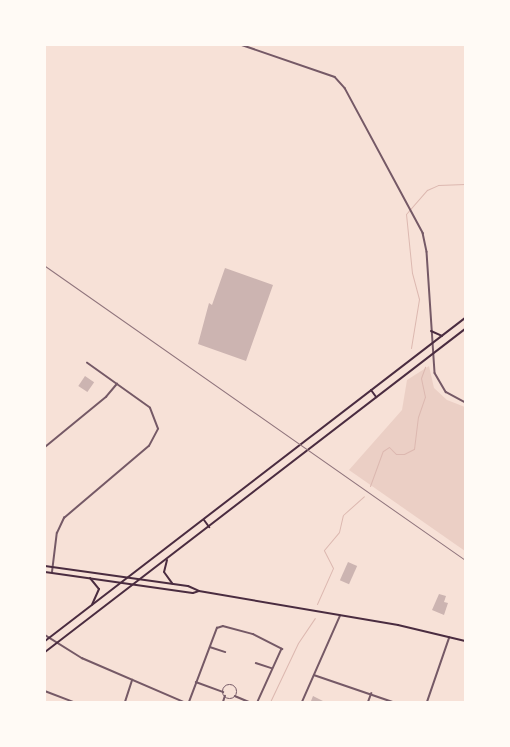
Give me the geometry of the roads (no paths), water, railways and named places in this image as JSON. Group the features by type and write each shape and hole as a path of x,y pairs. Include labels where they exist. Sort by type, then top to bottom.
{"main road":[{"path":"45,642 465,318"},
{"path":"45,652 465,329"},
{"path":"431,331 442,336"},
{"path":"371,390 376,397"},
{"path":"204,520 209,527"},
{"path":"168,558 164,572 172,583"},
{"path":"45,566 172,583 198,591 341,615 465,641"},
{"path":"45,572 193,593 198,591"},
{"path":"87,609 99,592 97,584 90,578"}],"street":[{"path":"242,45 334,77 345,88 424,238 435,373 441,386 465,402"},
{"path":"52,573 57,533 64,518 157,436 154,413 117,384 87,364"},
{"path":"45,447 106,397 117,384"},
{"path":"302,702 341,615"},
{"path":"189,702 219,626 235,627 278,644 282,649 271,668 258,702"},
{"path":"45,635 132,680 184,702"},
{"path":"426,702 450,637"},
{"path":"210,647 225,652"},
{"path":"256,663 271,668"},
{"path":"314,676 394,702"},
{"path":"125,702 132,680"},
{"path":"196,682 223,692 225,696 230,698"},
{"path":"223,692 226,687 232,686 236,690 235,696"},
{"path":"45,691 73,702"},
{"path":"368,702 371,694"},
{"path":"223,702 225,696"},
{"path":"228,702 230,698 235,696 250,702"},
{"path":"61,702 62,698"}],"waterway":[{"path":"411,348 419,299 412,273 406,214 427,190 438,185 465,184"},
{"path":"370,486 383,451 389,447 396,454 404,454 414,449 418,417 425,397 421,378 425,367"},
{"path":"317,604 333,568 324,550 339,532 343,515 364,496"},
{"path":"270,702 298,643 315,618"}],"railway":[{"path":"45,266 465,560"}]}
